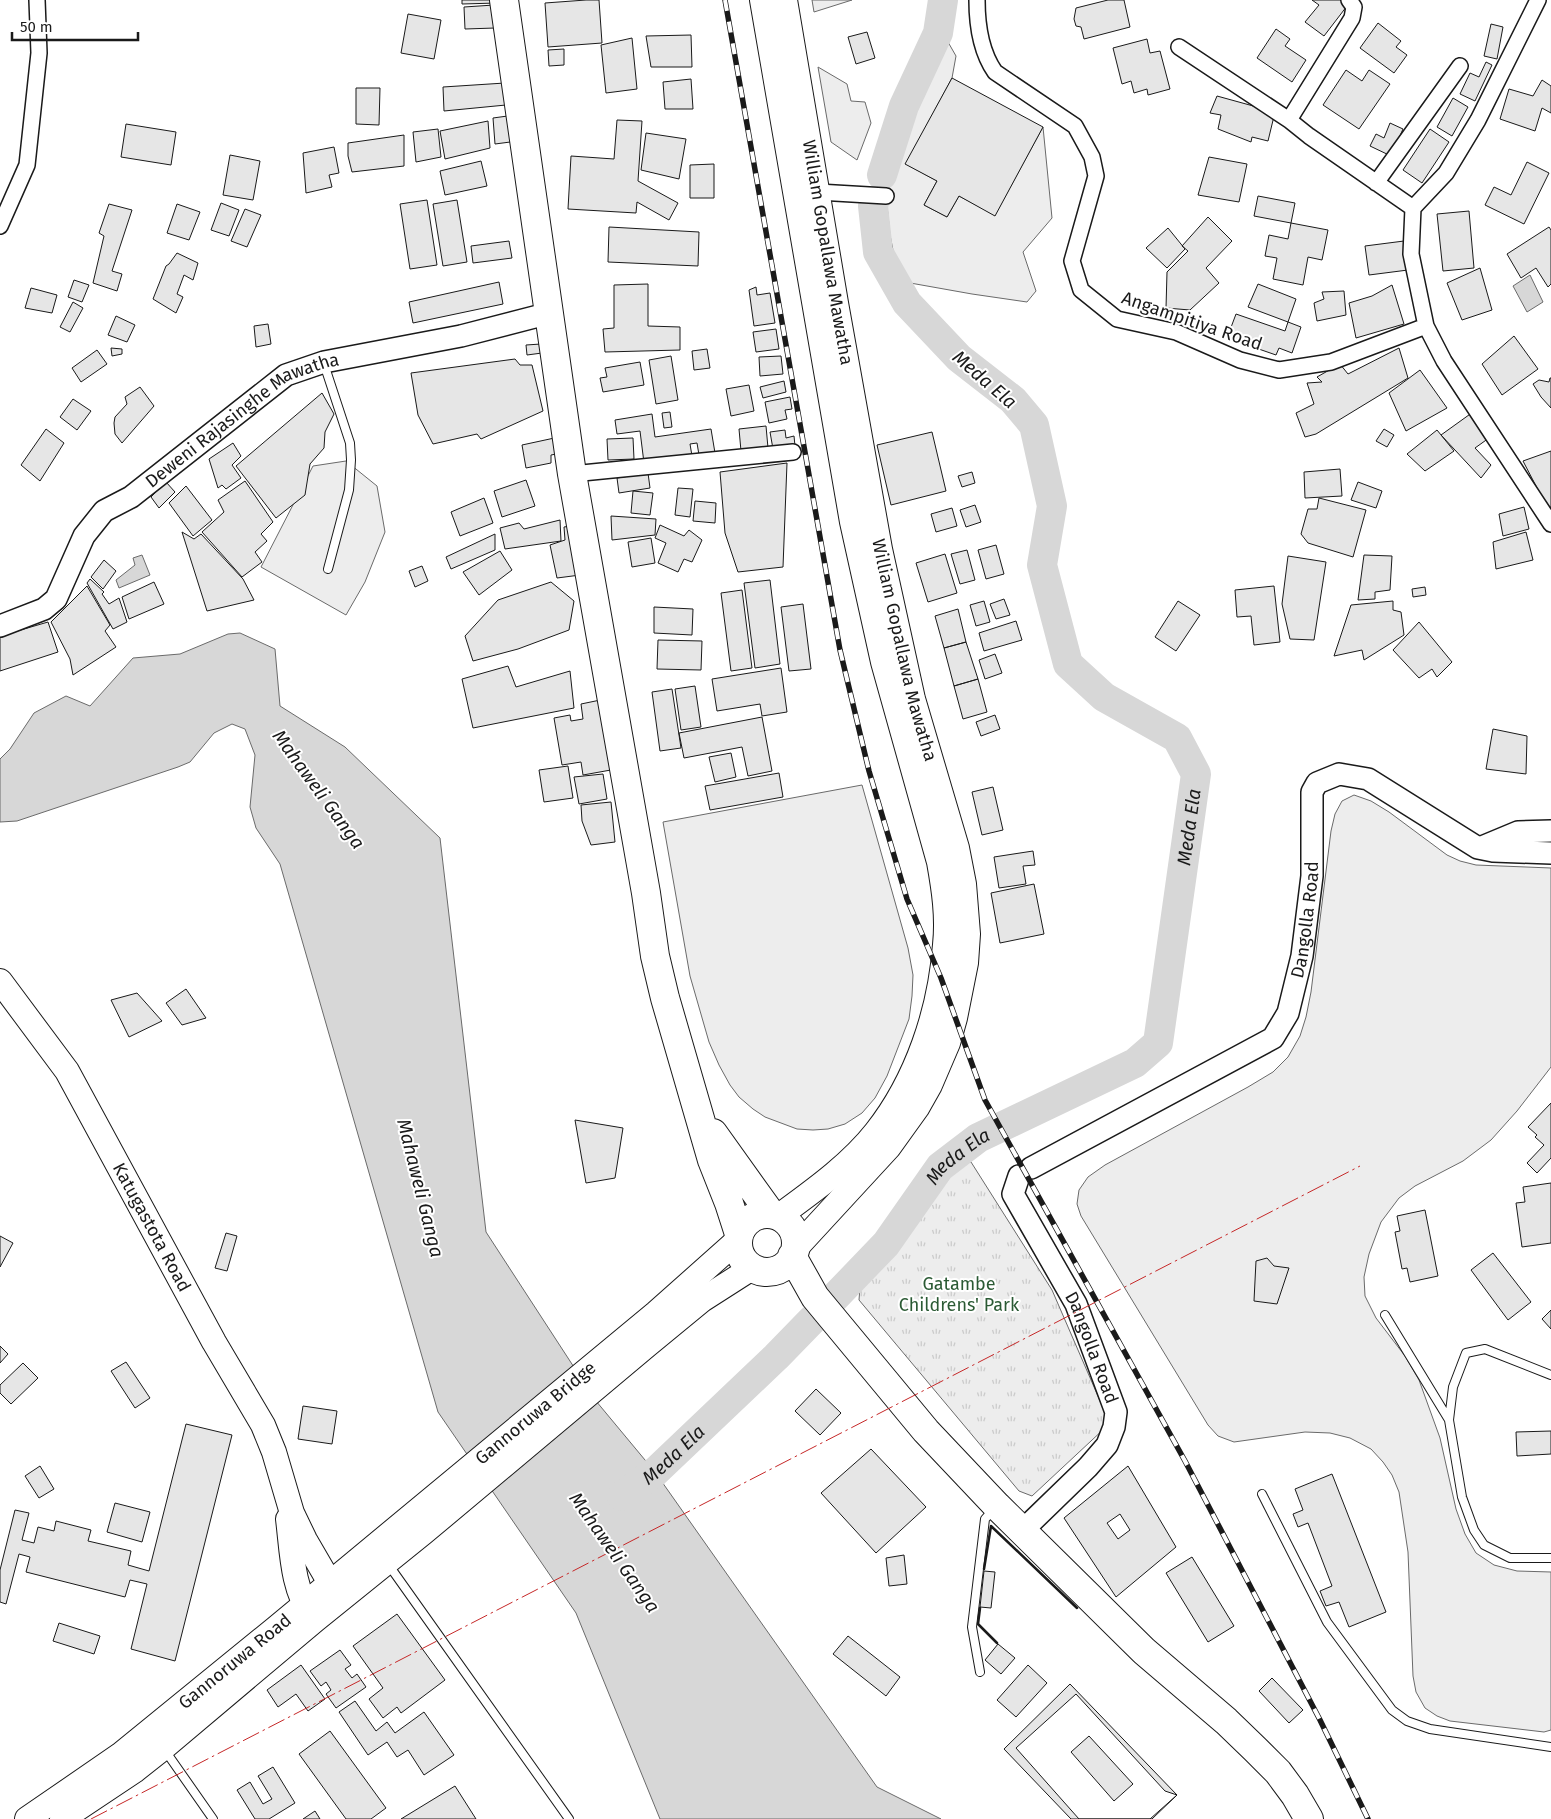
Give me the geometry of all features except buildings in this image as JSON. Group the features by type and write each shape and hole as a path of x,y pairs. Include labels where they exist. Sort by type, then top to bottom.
{"highway":[{"path":"504,0 572,474 646,893 655,956 680,1053 712,1160 729,1203 741,1256 759,1270 815,1297"},
{"path":"700,1116 775,1215 789,1224 795,1236 794,1252 815,1297 926,1431 997,1506 1144,1651 1255,1748 1278,1772 1295,1795 1309,1819"},
{"path":"738,1237 744,1225 751,1218 760,1214 775,1215"},
{"path":"759,1270 777,1270 786,1264 794,1252"}],"main road":[{"name":"William Gopallawa Mawatha","path":"762,0 852,522 885,672 939,862 946,917 946,945 941,978 929,1028 912,1073 894,1107 876,1133 854,1156 809,1194 775,1215"},
{"name":"William Gopallawa Mawatha","path":"785,0 836,303 880,548 913,698 957,848 964,884 968,934 966,963 955,1018 948,1043 930,1085 917,1108 889,1147 794,1252"},
{"name":"Katugastota Road","path":"0,981 67,1071 214,1342 263,1425 274,1452 292,1514 305,1540 336,1591"},
{"path":"640,1338 689,1285 738,1237"},
{"path":"640,1338 702,1300 759,1270"},
{"name":"Gannoruwa Bridge","path":"444,1503 640,1338"},
{"name":"Katugastota Road","path":"283,1485 297,1585 309,1612"},
{"name":"Gannoruwa Road","path":"26,1819 120,1755 336,1591 444,1503"},
{"name":"Gannoruwa Road","path":"62,1819 134,1771 163,1748 309,1612"}],"street":[{"path":"0,226 27,165 39,53 37,0"},
{"name":"Angampitiya Road","path":"977,0 977,16 986,60 995,72 1075,126 1092,157 1096,176 1072,262 1081,290 1117,319 1176,332 1240,360 1279,370 1331,362 1426,326"},
{"path":"1290,120 1352,18 1354,7 1349,0"},
{"path":"1538,0 1478,120 1446,173 1413,208 1411,254 1426,326 1444,361 1551,524"},
{"path":"1179,47 1290,120 1413,208"},
{"path":"1376,183 1460,66"},
{"path":"818,192 886,196"},
{"name":"Deweni Rajasinghe Mawatha","path":"0,626 44,609 56,599 84,536 104,510 131,496 286,375 324,362 461,336 550,313"},
{"path":"572,474 794,452"},
{"name":"Dangolla Road","path":"1022,1531 1088,1467 1107,1445 1114,1427 1116,1412 1076,1304 1012,1194 1025,1172 1273,1038 1288,1013 1302,956 1312,876 1312,792 1316,783 1339,774 1368,779 1478,848"},
{"path":"1478,848 1518,832 1551,831"},
{"path":"1478,848 1493,851 1551,853"}],"lane":[{"path":"324,362 350,443 351,460 349,490 328,569"},
{"path":"1385,1315 1449,1420"},
{"path":"1551,1375 1485,1349 1466,1354 1453,1387 1449,1420 1462,1497 1474,1530 1484,1545 1510,1558 1551,1558"},
{"path":"1262,1494 1327,1622 1392,1710 1407,1721 1430,1729 1551,1747"},
{"path":"980,1672 972,1627 985,1519 997,1506"},
{"path":"381,1553 569,1819"},
{"path":"163,1748 213,1819"}],"green space":[{"name":"Gatambe Childrens' Park","path":"971,1162 1052,1290 1104,1410 1106,1427 1032,1496 1019,1491 859,1300 860,1287 957,1163"}],"shaded area":[{"path":"812,0 852,0 814,12"},
{"path":"948,42 956,56 952,78 906,164 937,181 924,205 947,217 959,196 995,215 1043,127 1052,218 1023,252 1036,291 1027,302 899,281 890,235 886,177 933,51"},
{"path":"818,67 847,84 851,101 865,102 871,123 857,160 831,142"},
{"path":"346,461 377,486 385,532 365,582 346,615 261,567 313,466"},
{"path":"862,785 908,948 913,975 909,1019 887,1076 875,1098 862,1113 845,1124 828,1129 797,1129 765,1117 753,1109 739,1097 719,1065 709,1042 690,976 663,822"},
{"path":"1354,795 1371,801 1389,812 1447,855 1460,861 1476,865 1551,868 1551,1067 1517,1111 1491,1140 1463,1161 1415,1186 1399,1198 1381,1222 1369,1254 1364,1277 1365,1296 1376,1318 1405,1356 1419,1380 1440,1438 1456,1509 1465,1534 1476,1553 1494,1565 1517,1571 1551,1572 1551,1730 1544,1732 1450,1721 1437,1716 1425,1708 1416,1692 1413,1676 1408,1552 1399,1492 1392,1475 1371,1449 1350,1438 1330,1433 1305,1432 1234,1442 1218,1436 1208,1425 1081,1216 1077,1204 1079,1190 1088,1177 1105,1165 1248,1087 1273,1072 1288,1057 1300,1036 1311,992 1331,831 1335,814 1342,801"}],"water":[{"path":"1530,275 1543,302 1527,312 1513,286"},
{"path":"142,555 150,575 119,588 116,580 135,565 133,558"},
{"name":"Mahaweli Ganga","path":"240,633 275,649 280,706 345,747 440,838 486,1232 596,1401 655,1472 877,1787 941,1819 660,1819 576,1613 438,1412 280,864 256,828 250,807 255,755 245,729 232,724 214,733 190,762 178,767 17,821 0,822 0,759 10,749 34,713 66,696 90,706 133,658 180,654 228,634"}],"waterway":[{"name":"Meda Ela","path":"882,175 904,106 938,33 943,0"},
{"name":"Meda Ela","path":"835,1297 886,1244 940,1167 978,1138 1135,1063 1158,1043 1196,774 1177,738 1104,697 1068,664 1042,565 1052,506 1034,425 1013,400 959,358 907,303 878,252 874,202"},
{"name":"Meda Ela","path":"622,1496 655,1472 776,1357 812,1320"}],"railway":[{"path":"725,0 840,650 869,771 907,899 941,978 985,1100 1185,1461 1320,1720 1368,1819"}],"wall":[{"path":"984,1569 991,1526 1077,1608"},
{"path":"980,1608 978,1624 997,1643"}],"power":[{"path":"91,1819 1360,1166"}]}
